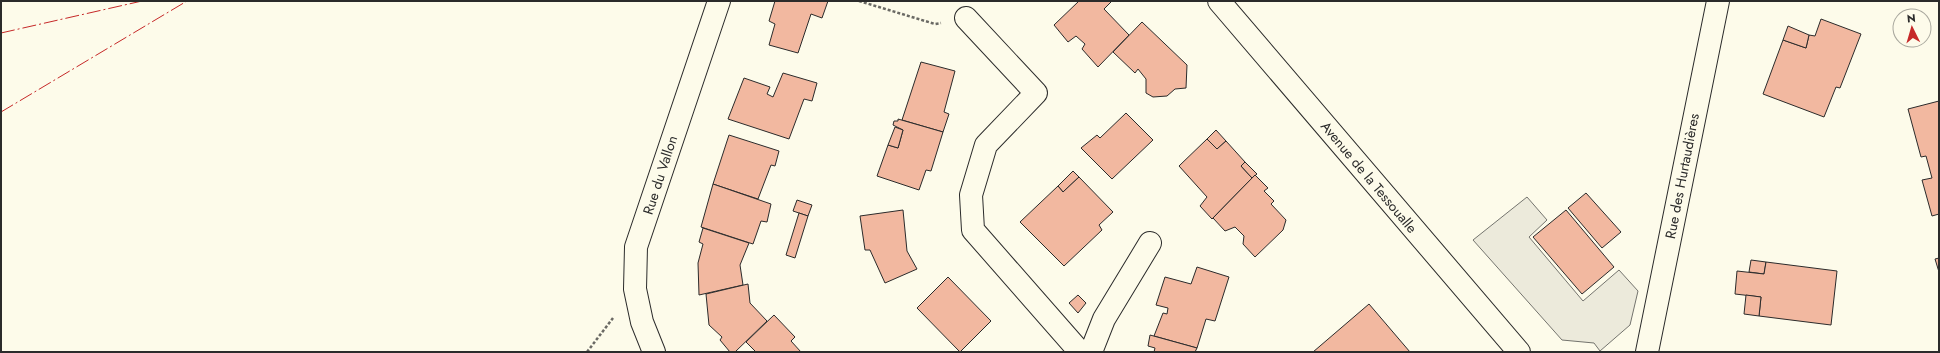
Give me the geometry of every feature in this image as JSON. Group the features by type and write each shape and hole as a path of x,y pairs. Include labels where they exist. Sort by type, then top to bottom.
{"street":[{"name":"Rue du Vallon","path":"654,352 642,322 635,290 636,247 718,1"},
{"name":"Avenue de la Tessoualle","path":"1219,1 1519,352"},
{"name":"Rue des Hurtaudières","path":"1647,352 1718,1"},
{"path":"966,18 1036,93 986,145 972,195 974,230 1080,352"},
{"path":"1091,352 1104,319 1150,243"}],"path":[{"path":"859,1 935,24 966,18"},
{"path":"587,352 635,290"}],"shaded area":[{"path":"1527,197 1547,220 1529,237 1583,301 1619,270 1638,291 1630,325 1600,351 1594,343 1562,340 1473,240"}],"building":[{"path":"775,1 828,1 822,18 811,14 798,53 769,45 775,24 769,21"},
{"path":"1079,1 1112,1 1104,9 1129,35 1098,67 1082,49 1085,44 1076,36 1068,42 1054,25"},
{"path":"1821,19 1861,34 1840,88 1836,87 1824,117 1763,94 1783,40 1806,48 1809,35 1815,36"},
{"path":"1142,22 1187,65 1186,88 1175,89 1167,96 1153,97 1146,93 1146,79 1138,69 1135,73 1113,52"},
{"path":"1788,26 1809,35 1806,48 1783,40"},
{"path":"921,62 955,71 944,112 949,114 943,132 902,120"},
{"path":"783,73 817,83 812,101 804,99 789,139 728,119 744,78 770,87 767,94 773,97"},
{"path":"1939,101 1939,214 1932,216 1922,180 1932,178 1926,156 1921,157 1908,109"},
{"path":"1126,113 1153,140 1112,179 1081,148 1097,135 1100,138"},
{"path":"898,119 943,132 931,171 926,170 919,190 877,176 888,145 898,148 903,130 893,125 894,121 898,121"},
{"path":"895,127 903,130 898,148 888,145"},
{"path":"1216,130 1226,141 1217,149 1207,139"},
{"path":"729,135 779,151 775,166 771,165 758,199 713,184"},
{"path":"1207,139 1217,149 1226,141 1245,162 1241,166 1252,178 1212,219 1200,206 1207,197 1179,166"},
{"path":"1245,162 1257,174 1252,178 1241,166"},
{"path":"1073,171 1079,177 1063,192 1058,186"},
{"path":"1255,175 1268,188 1264,191 1274,201 1271,204 1286,220 1283,230 1255,257 1243,244 1244,236 1235,227 1225,231 1213,218"},
{"path":"1079,177 1113,212 1099,225 1102,230 1064,266 1020,222 1058,186 1063,192"},
{"path":"713,184 771,204 767,222 761,221 753,244 701,227"},
{"path":"1586,193 1621,232 1602,248 1568,208"},
{"path":"797,200 812,205 808,216 793,211"},
{"path":"903,210 907,251 917,269 885,283 870,250 865,250 860,216"},
{"path":"1566,210 1614,267 1582,294 1533,237"},
{"path":"799,213 808,216 795,258 786,255"},
{"path":"703,228 749,243 740,265 743,285 699,295 698,263 703,244 699,242"},
{"path":"1939,258 1939,272 1935,259"},
{"path":"1751,260 1766,262 1764,274 1749,272"},
{"path":"1766,262 1837,271 1831,325 1759,316 1761,297 1735,294 1737,271 1764,274"},
{"path":"1197,267 1229,277 1215,321 1206,319 1197,348 1154,336 1163,313 1167,314 1168,308 1156,305 1165,277 1191,284"},
{"path":"948,277 991,321 960,352 917,308"},
{"path":"748,284 750,303 767,321 735,352 730,352 720,340 722,337 709,325 706,294"},
{"path":"1078,295 1086,303 1078,313 1069,303"},
{"path":"1746,295 1761,297 1759,316 1744,314"},
{"path":"1369,304 1410,352 1313,352"},
{"path":"774,315 795,337 791,341 801,352 756,352 746,342"},
{"path":"1150,335 1197,348 1195,352 1154,352 1155,348 1148,346"}],"power":[{"path":"1,33 142,1"},
{"path":"1,112 187,1"}]}
